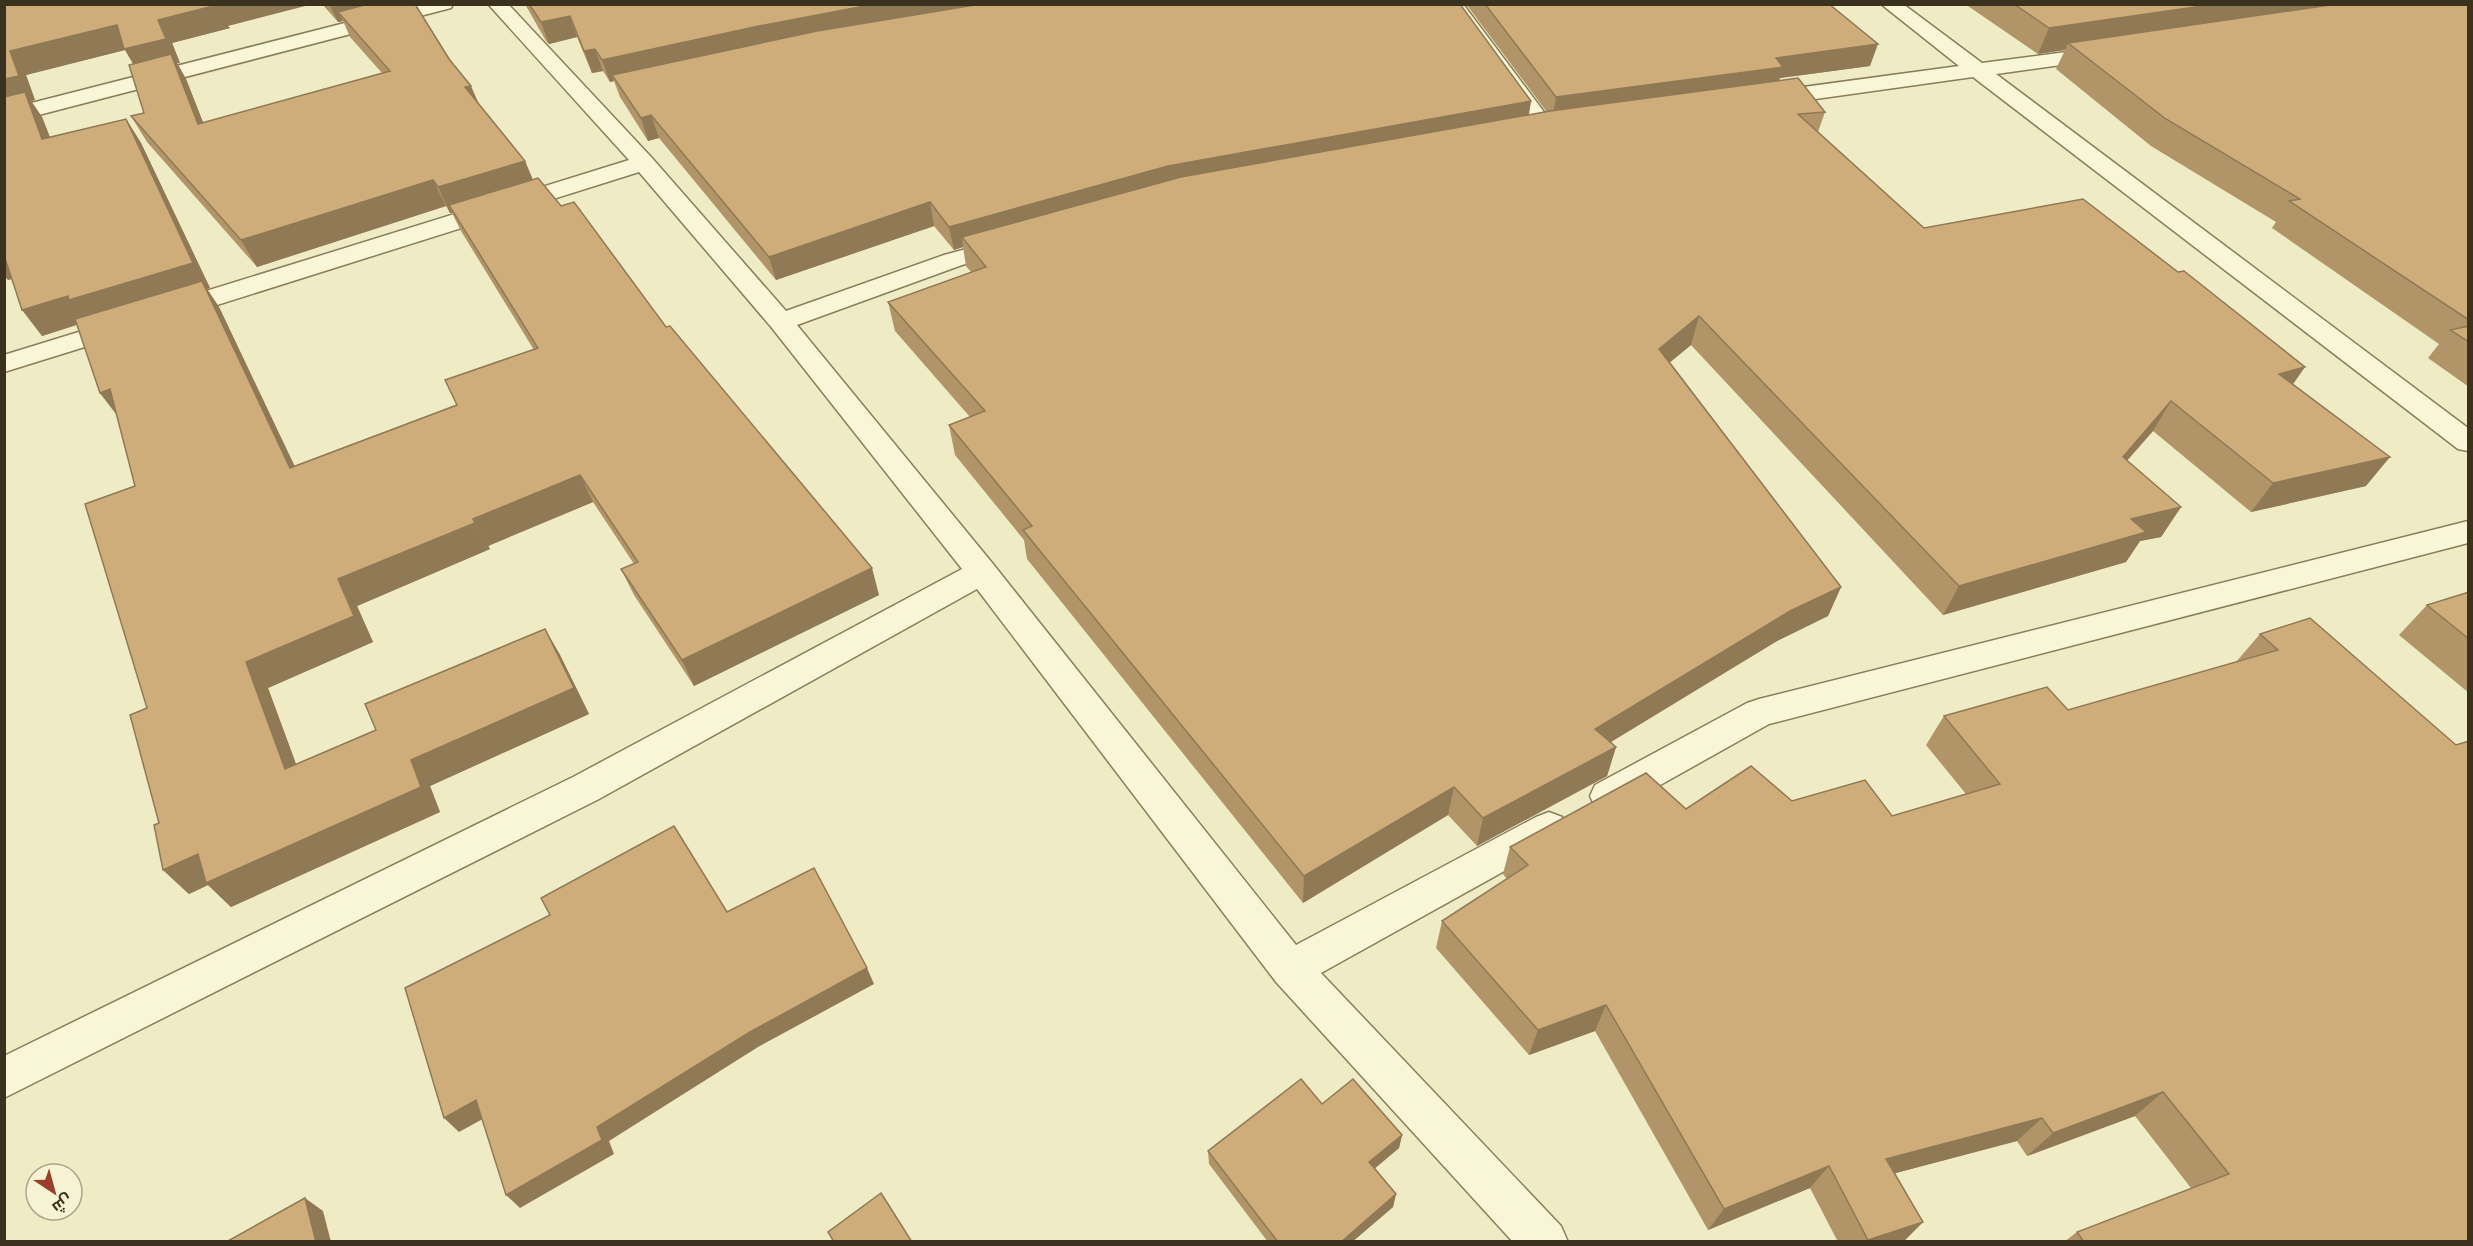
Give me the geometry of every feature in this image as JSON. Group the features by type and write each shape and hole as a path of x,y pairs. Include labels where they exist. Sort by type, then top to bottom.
{"street":[{"path":"4,117 444,4"},
{"path":"497,4 593,94 644,163 781,322 982,573 1290,969 1545,1242"},
{"path":"1453,4 1545,129"},
{"path":"1890,4 2469,442"},
{"path":"1744,102 2130,50"},
{"path":"1522,133 1569,126"},
{"path":"4,364 644,163"},
{"path":"781,322 953,260 1032,238"},
{"path":"1290,969 1759,714 2469,532"},
{"path":"4,1078 586,788 982,573"}],"building":[{"path":"4,4 217,5 158,20 166,39 124,49 117,25 10,51 19,76 4,79"},
{"path":"368,4 415,4 449,59 471,86 465,87 525,161 438,187 433,180 241,240 131,116 144,113 129,65 171,54 198,124 390,71 338,12"},
{"path":"529,4 875,4 602,60 595,49 584,51 570,16 541,22"},
{"path":"981,4 1460,4 1531,101 1168,166 949,227 930,202 769,257 651,115 641,118 612,75 817,31"},
{"path":"1485,4 1829,4 1878,44 1776,58 1783,67 1556,97"},
{"path":"2014,4 2216,4 2049,28"},
{"path":"2337,4 2469,4 2469,320 2289,201 2300,199 2166,119 2068,43"},
{"path":"1798,78 1825,112 1798,114 1924,228 2083,199 2178,272 2184,271 2305,367 2279,374 2390,457 2273,483 2171,401 2123,457 2181,507 2131,519 2146,532 1959,586 1699,316 1659,349 1841,587 1790,611 1595,729 1616,747 1483,818 1454,787 1304,876 1023,530 1032,526 949,425 985,411 888,302 986,267 962,237 1181,177 1550,111"},
{"path":"25,92 42,139 126,119 193,263 69,300 68,296 22,310 4,255 4,97"},
{"path":"538,178 561,206 574,202 666,327 670,326 872,568 682,660 621,569 638,562 580,475 473,519 475,523 338,579 354,616 246,662 285,769 376,730 365,704 545,629 574,688 411,760 421,787 206,883 198,854 163,870 154,825 159,823 130,715 147,708 85,504 135,486 110,389 100,393 75,319 202,281 290,468 457,405 445,380 538,348 449,205"},
{"path":"2469,326 2469,342 2450,330"},
{"path":"2469,592 2469,639 2427,605"},
{"path":"2310,618 2456,745 2469,741 2469,1242 2084,1242 2077,1232 2229,1174 2163,1092 2053,1133 2042,1118 1886,1159 1923,1222 1868,1240 1829,1166 1724,1209 1606,1005 1538,1030 1442,921 1528,865 1510,847 1646,773 1686,809 1751,766 1792,801 1865,780 1892,816 2000,784 1944,716 2047,687 2068,710 2278,650 2260,634"},
{"path":"674,826 727,912 814,868 867,968 750,1032 597,1127 602,1140 506,1195 476,1100 444,1118 405,988 550,915 541,898"},
{"path":"1301,1079 1322,1104 1353,1079 1402,1135 1369,1162 1396,1194 1341,1242 1278,1242 1208,1151"},
{"path":"881,1193 912,1242 834,1242 828,1232"},
{"path":"305,1198 316,1242 226,1242"}]}
